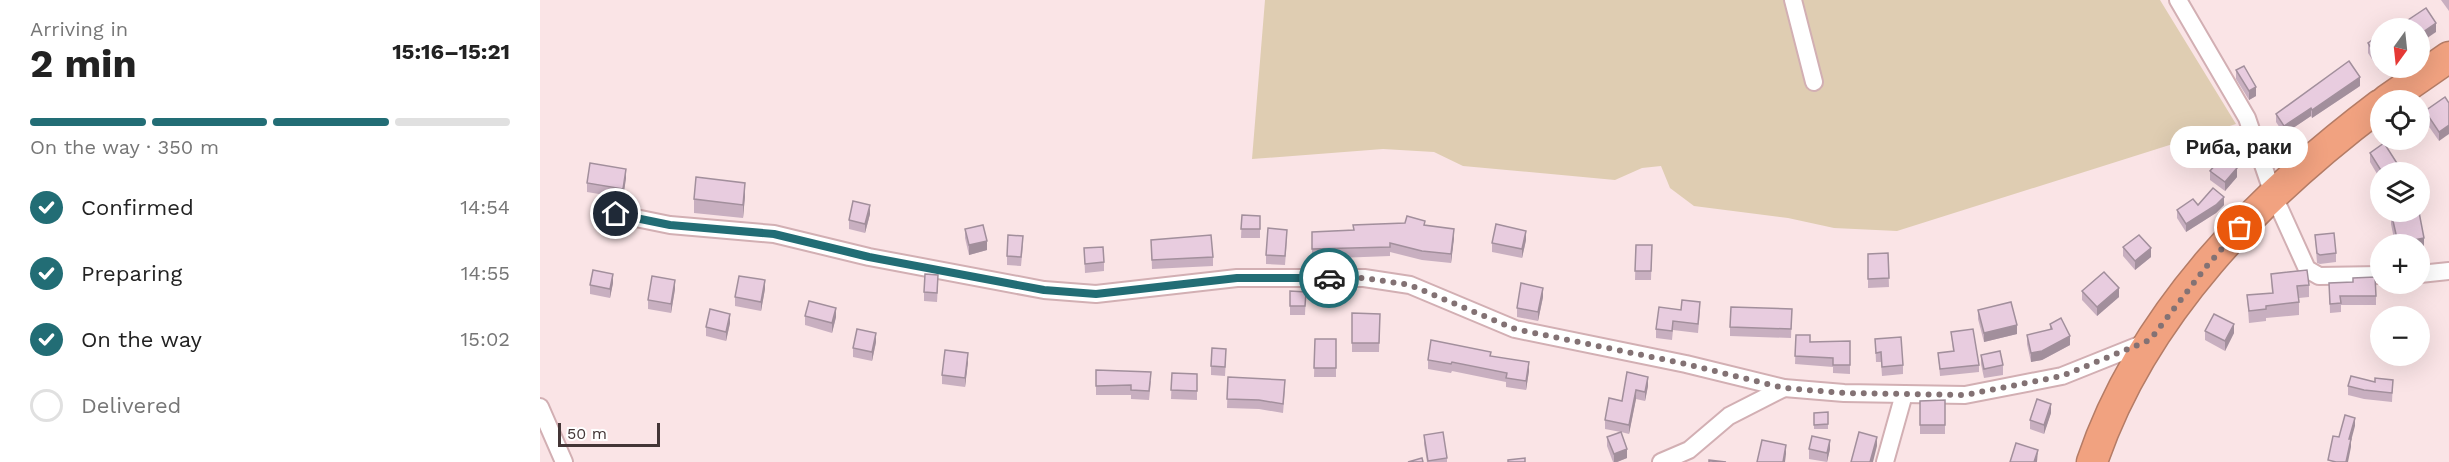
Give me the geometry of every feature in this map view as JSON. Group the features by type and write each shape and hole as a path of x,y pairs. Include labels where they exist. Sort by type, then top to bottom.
{"highway":[{"path":"2401,90 2449,57"},
{"path":"2092,462 2118,395 2150,340 2206,267 2273,194 2316,155 2370,113"}],"street":[{"path":"1793,0 1814,82"},
{"path":"2178,0 2247,118 2273,194 2307,269 2319,276 2370,275"},
{"path":"616,214 670,225 774,234 869,257 1044,290 1096,294 1237,278 1364,278 1410,285 1515,329 1686,364 1784,388 1844,393 1965,395 2062,376 2150,340"},
{"path":"2430,273 2449,271"},
{"path":"1661,462 1688,456 1729,416 1784,388"},
{"path":"1885,462 1904,394"},
{"path":"540,407 564,462"}],"shaded area":[{"path":"1265,0 2160,0 2236,124 1897,231 1834,228 1788,218 1694,206 1670,188 1661,166 1642,168 1615,180 1463,166 1434,152 1383,149 1252,159"}],"building":[{"path":"2426,8 2436,23 2430,27 2430,18 2411,18"},
{"path":"2349,61 2360,77 2284,126 2276,114"},
{"path":"2244,66 2256,87 2249,91 2236,70"},
{"path":"2445,97 2449,103 2449,125 2439,132 2430,118 2430,108"},
{"path":"2374,150 2388,150 2396,162 2376,162 2370,153"},
{"path":"2223,156 2237,168 2225,182 2210,171"},
{"path":"590,163 626,169 623,189 587,183"},
{"path":"696,177 745,183 743,205 694,199"},
{"path":"2213,188 2224,197 2216,205 2186,224 2177,210 2193,199 2198,205"},
{"path":"853,201 870,205 865,224 849,220"},
{"path":"1242,215 1260,216 1260,229 1241,229"},
{"path":"1407,216 1425,221 1424,225 1454,229 1451,254 1422,251 1390,243 1390,247 1312,249 1312,232 1354,230 1353,225 1405,223"},
{"path":"2393,222 2421,222 2423,234 2396,234"},
{"path":"1496,224 1526,231 1522,249 1492,243"},
{"path":"983,225 987,241 969,245 965,229"},
{"path":"1268,228 1287,230 1285,256 1266,255"},
{"path":"2334,233 2336,253 2320,255 2317,253 2315,235"},
{"path":"1008,235 1023,236 1021,257 1007,256"},
{"path":"1211,235 1213,257 1152,260 1151,240"},
{"path":"2139,235 2151,248 2135,261 2123,247"},
{"path":"1636,245 1652,245 1651,271 1635,271"},
{"path":"1103,247 1104,262 1085,264 1084,248"},
{"path":"1888,253 1889,278 1868,279 1868,254"},
{"path":"593,270 613,274 610,289 590,285"},
{"path":"2307,270 2309,285 2297,286 2299,302 2266,306 2266,309 2249,311 2247,295 2273,293 2271,274"},
{"path":"2104,272 2119,288 2097,307 2082,291"},
{"path":"925,274 938,275 937,293 924,292"},
{"path":"652,276 675,280 671,304 648,300"},
{"path":"739,276 765,280 761,302 735,297"},
{"path":"2370,277 2370,294 2376,294 2376,296 2340,296 2341,303 2330,304 2329,283 2353,282 2353,278"},
{"path":"1521,283 1543,288 1538,312 1517,308"},
{"path":"1290,291 1306,292 1305,306 1290,306"},
{"path":"1682,300 1700,302 1698,324 1673,321 1672,331 1656,329 1659,307 1681,310"},
{"path":"809,301 836,308 832,323 805,316"},
{"path":"2011,302 2017,325 1984,333 1978,310"},
{"path":"1731,307 1792,309 1791,329 1730,327"},
{"path":"710,309 730,314 726,332 706,327"},
{"path":"1352,313 1380,314 1379,343 1352,343"},
{"path":"2214,314 2234,324 2225,341 2205,331"},
{"path":"2061,318 2070,336 2042,351 2031,353 2027,335 2052,329 2050,324"},
{"path":"857,329 876,333 872,352 853,348"},
{"path":"1973,329 1979,365 1940,369 1938,353 1954,351 1951,332"},
{"path":"1796,335 1810,335 1810,342 1850,341 1850,365 1833,365 1833,358 1795,356"},
{"path":"1901,337 1903,365 1882,367 1881,352 1876,353 1875,339"},
{"path":"1315,339 1336,339 1336,368 1314,368"},
{"path":"1431,340 1491,352 1490,356 1529,362 1526,381 1506,378 1507,373 1452,362 1451,364 1428,360"},
{"path":"1212,348 1226,349 1225,367 1211,366"},
{"path":"945,350 968,353 965,378 942,375"},
{"path":"2000,351 2003,365 1984,369 1981,355"},
{"path":"1096,370 1151,372 1149,391 1131,390 1131,385 1096,386"},
{"path":"1627,372 1648,377 1645,392 1636,390 1629,425 1605,420 1609,398 1622,401"},
{"path":"1172,373 1197,374 1197,391 1171,390"},
{"path":"2351,376 2375,382 2375,378 2393,380 2392,393 2348,386"},
{"path":"1228,377 1285,380 1283,404 1259,400 1227,399"},
{"path":"2037,399 2051,404 2044,425 2030,420"},
{"path":"1945,400 1945,425 1920,425 1920,401"},
{"path":"1828,412 1828,424 1814,425 1814,413"},
{"path":"2345,415 2355,418 2346,462 2328,460 2333,436 2339,437"},
{"path":"1443,432 1447,458 1428,461 1424,435"},
{"path":"1621,432 1627,449 1614,454 1607,437"},
{"path":"1859,432 1877,437 1870,462 1851,462"},
{"path":"1812,436 1830,440 1827,453 1809,449"},
{"path":"1762,440 1786,445 1783,462 1757,462"},
{"path":"2016,443 2038,450 2034,462 2010,462"},
{"path":"1422,458 1423,462 1408,462"},
{"path":"1525,458 1525,462 1508,462 1508,460"}],"way so far":[{"path":"1329,278 1364,278 1410,285 1515,329 1686,364 1784,388 1844,393 1965,395 2062,376 2150,340 2177,303 2240,228"}],"place":[{"name":"Риба, раки","path":"2240,228"}],"route":[{"path":"616,214 670,225 774,234 869,257 1044,290 1096,294 1237,278 1329,278"}]}
